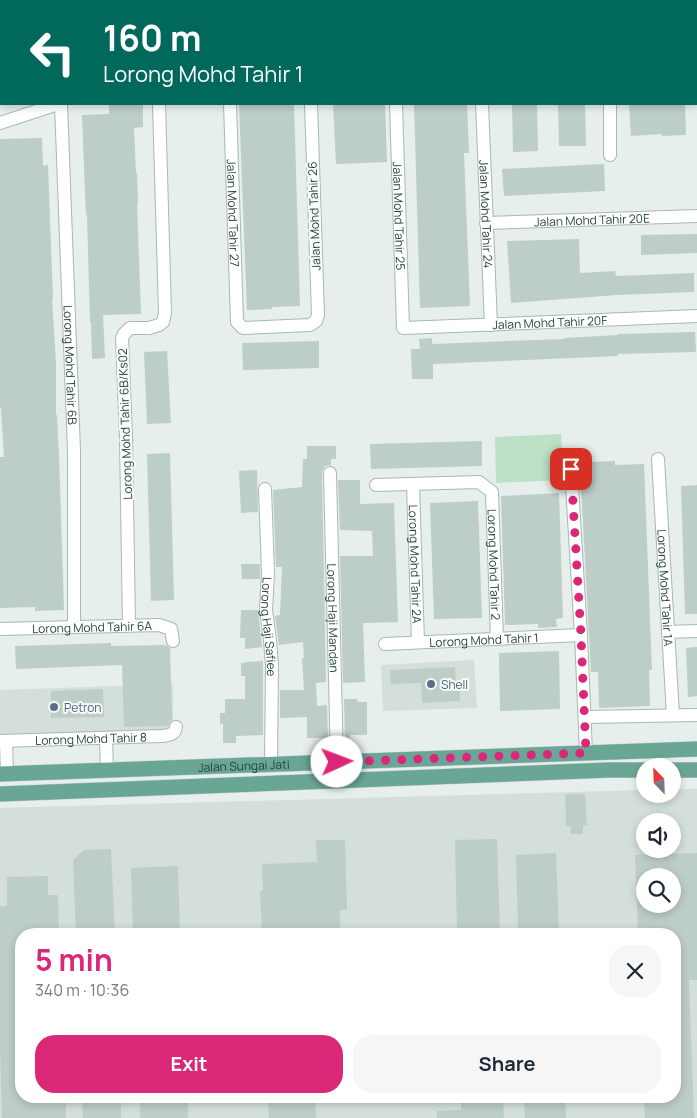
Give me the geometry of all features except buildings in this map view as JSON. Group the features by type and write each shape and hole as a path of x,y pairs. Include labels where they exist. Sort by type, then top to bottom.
{"main road":[{"name":"Jalan Sungai Jati","path":"3,774 697,749"},
{"name":"Jalan Sungai Jati","path":"0,794 636,770"},
{"path":"681,770 697,770"}],"street":[{"path":"0,123 56,105"},
{"name":"Lorong Mohd Tahir 6B","path":"59,105 74,451 74,627"},
{"name":"Lorong Mohd Tahir 6B/Ks02","path":"129,625 126,438 122,338 130,328 149,328 159,325 163,322 165,313 159,105"},
{"name":"Jalan Mohd Tahir 27","path":"230,105 236,322 242,328 310,325"},
{"name":"Jalan Mohd Tahir 26","path":"310,325 316,321 318,315 311,105"},
{"name":"Jalan Mohd Tahir 25","path":"396,105 403,328"},
{"name":"Jalan Mohd Tahir 24","path":"482,105 490,324"},
{"path":"610,105 610,155"},
{"name":"Jalan Mohd Tahir 20E","path":"486,223 697,216"},
{"name":"Jalan Mohd Tahir 20F","path":"403,328 697,316"},
{"path":"582,458 573,461 571,469 586,753"},
{"name":"Lorong Mohd Tahir 1A","path":"658,459 673,715"},
{"name":"Lorong Haji Mandan","path":"330,474 337,762"},
{"name":"Lorong Mohd Tahir 2","path":"413,485 479,482 492,492 497,638"},
{"path":"376,485 413,485"},
{"name":"Lorong Mohd Tahir 2A","path":"413,485 418,642"},
{"name":"Lorong Haji Safiee","path":"265,489 268,573 266,610 272,666 271,764"},
{"name":"Lorong Mohd Tahir 6A","path":"0,629 159,625 171,629 174,641"},
{"path":"668,632 697,631"},
{"name":"Lorong Mohd Tahir 1","path":"385,644 581,635"},
{"path":"585,717 697,715"},
{"name":"Lorong Mohd Tahir 8","path":"3,741 170,735 176,730 176,727"},
{"path":"106,738 107,770"},
{"path":"3,741 3,774"}],"shaded area":[{"path":"474,660 477,708 383,711 381,665"},
{"path":"173,684 173,727 166,732 0,736 0,690"},
{"path":"681,789 697,789 697,1118 0,1118 0,808 636,790 636,803 681,803"}],"green space":[{"path":"561,434 563,480 496,483 495,437"}],"place":[{"name":"Shell","path":"431,684"},
{"name":"Petron","path":"54,707"}],"route":[{"path":"337,762 586,753 571,469"}]}
